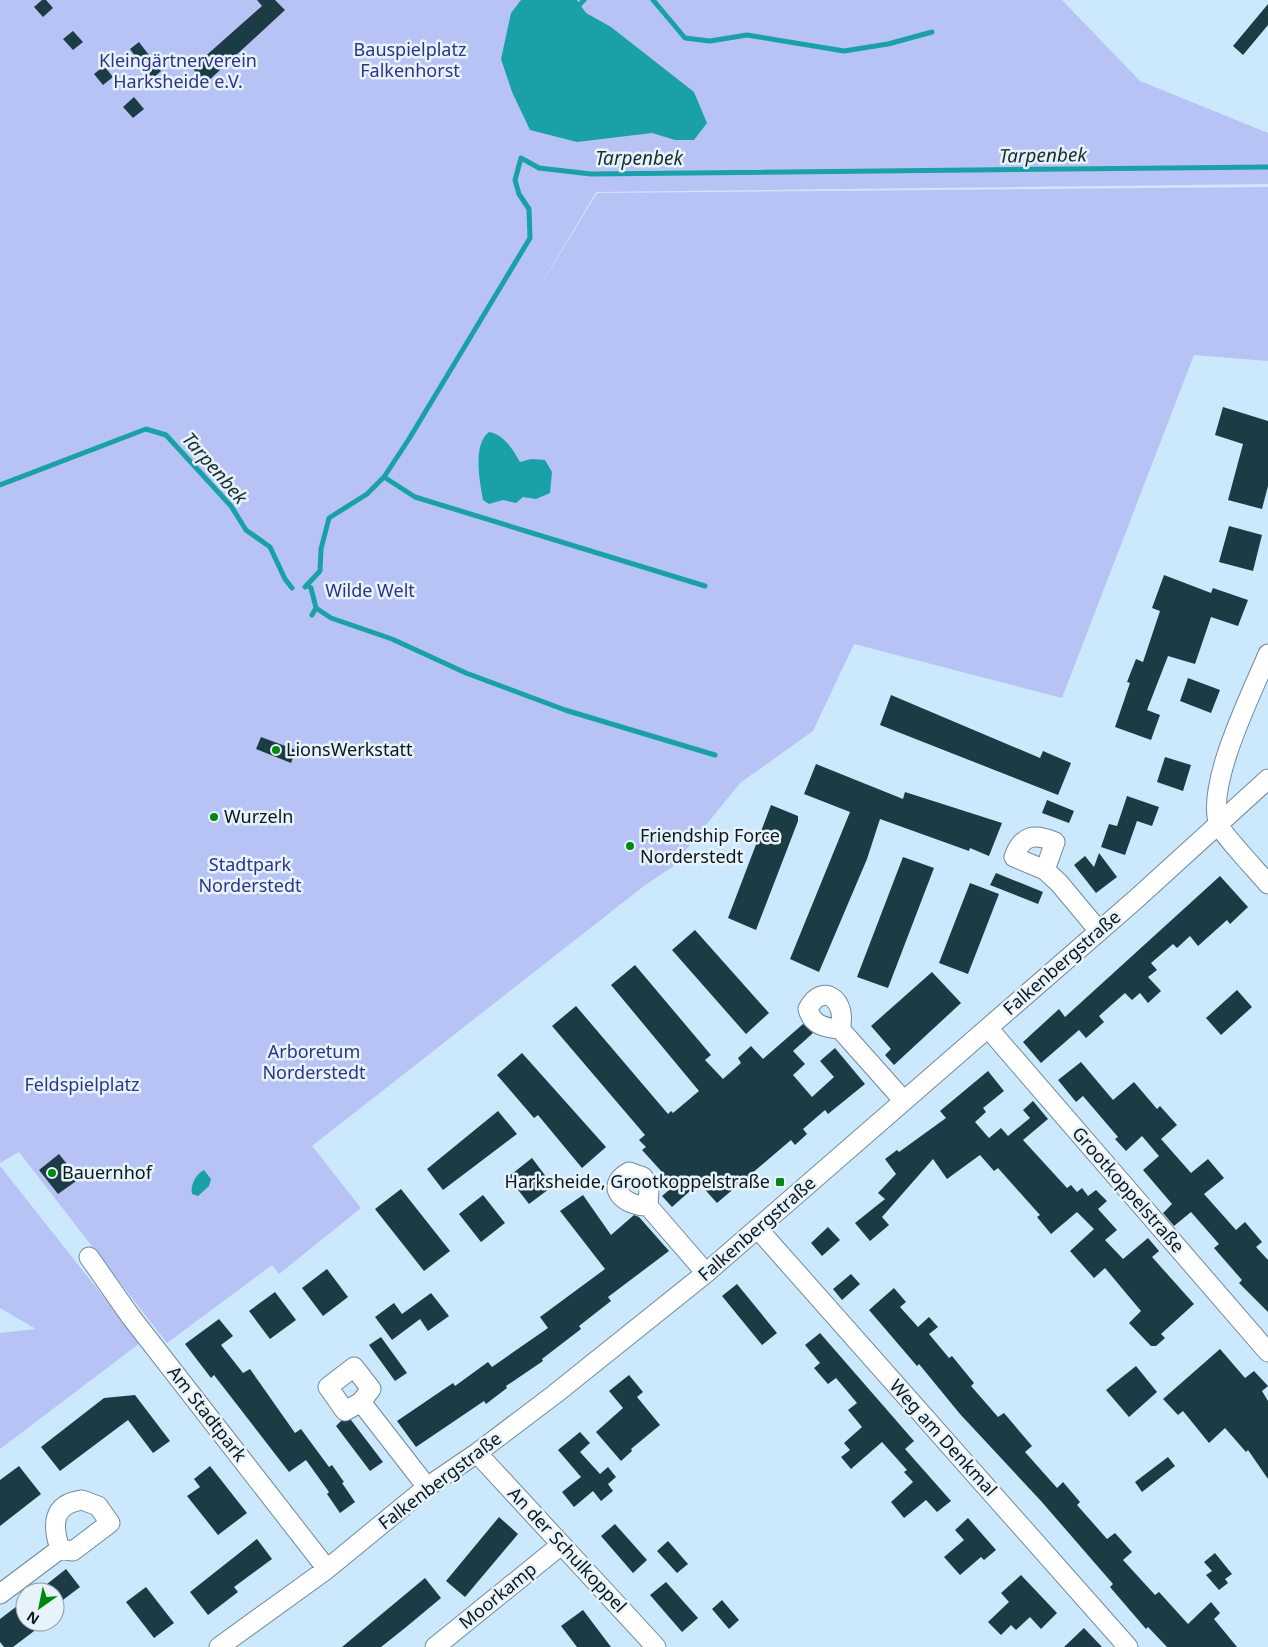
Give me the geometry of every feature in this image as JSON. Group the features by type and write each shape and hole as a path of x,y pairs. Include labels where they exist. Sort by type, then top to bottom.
{"street":[{"path":"1268,654 1236,732 1217,786 1219,826 1268,884"},
{"name":"Falkenbergstraße","path":"219,1647 327,1569 427,1488 478,1453 706,1274 1219,826 1268,779"},
{"path":"1045,870 1059,883 1099,931"},
{"name":"Grootkoppelstraße","path":"988,1028 1268,1352"},
{"path":"840,1029 904,1101"},
{"path":"648,1206 706,1274"},
{"name":"Weg am Denkmal","path":"758,1229 1128,1647"},
{"name":"Am Stadtpark","path":"89,1257 131,1317 327,1569"},
{"path":"361,1402 427,1488"},
{"name":"An der Schulkoppel","path":"478,1453 560,1545 656,1647"},
{"name":"Moorkamp","path":"435,1647 560,1545"},
{"path":"0,1594 60,1548"}],"green space":[{"name":"Stadtpark Norderstedt","path":"0,0 1062,0 1140,81 1268,133 1268,184 596,192 532,300 597,193 1268,187 1268,361 1194,355 1062,698 854,644 813,731 740,783 672,867 644,886 312,1146 361,1208 279,1274 272,1265 167,1343 19,1152 0,1163"},
{"path":"0,1166 140,1343 0,1449 0,1333 36,1329 0,1308"}],"shaded area":[{"path":"521,0 577,0 586,13 611,27 694,92 707,123 694,140 675,140 652,133 577,142 530,130 512,92 501,59 511,13"},
{"path":"489,432 504,439 520,462 531,459 545,460 552,472 550,493 536,499 523,497 516,503 503,500 489,504 483,500 478,464 480,446"},
{"path":"204,1170 211,1179 209,1186 198,1196 192,1194 194,1180"}],"building":[{"path":"42,0 46,0 53,8 43,17 34,7"},
{"path":"257,0 275,0 285,10 206,83 192,68 262,6"},
{"path":"1268,4 1268,25 1243,55 1233,46"},
{"path":"73,31 83,42 73,50 63,39"},
{"path":"139,42 161,71 152,79 130,49"},
{"path":"104,66 113,77 103,85 94,74"},
{"path":"134,97 144,109 133,118 123,107"},
{"path":"1223,407 1268,421 1268,486 1262,509 1228,500 1243,444 1215,435"},
{"path":"1229,526 1262,535 1253,571 1219,562"},
{"path":"1164,575 1211,593 1213,588 1248,600 1238,626 1211,617 1195,664 1168,656 1147,710 1160,715 1151,740 1115,727 1130,683 1127,682 1136,659 1143,662 1160,611 1152,608"},
{"path":"1188,678 1220,690 1211,713 1180,701"},
{"path":"891,695 1040,758 1043,751 1071,763 1058,795 880,725"},
{"path":"261,737 296,750 291,763 256,749"},
{"path":"1165,757 1191,765 1183,791 1157,782"},
{"path":"816,764 903,799 905,792 1002,823 989,856 970,848 969,851 880,819 867,859 819,972 790,959 850,812 804,794"},
{"path":"1127,796 1159,807 1152,826 1137,821 1125,855 1101,847 1109,824 1117,826"},
{"path":"1047,800 1074,811 1069,823 1042,813"},
{"path":"771,805 798,816 798,821 756,930 728,918"},
{"path":"1099,853 1117,877 1096,893 1074,865 1085,856 1094,867"},
{"path":"903,857 934,868 888,988 857,977"},
{"path":"996,873 1043,892 1038,904 990,885"},
{"path":"1220,876 1248,907 1230,924 1227,920 1198,946 1190,936 1177,948 1173,944 1151,963 1157,970 1148,977 1161,991 1148,1003 1140,993 1132,1000 1125,993 1099,1016 1104,1022 1086,1038 1079,1030 1041,1063 1023,1042 1059,1009 1065,1017"},
{"path":"970,883 999,894 968,974 939,963"},
{"path":"695,930 769,1013 746,1034 672,950"},
{"path":"635,965 711,1055 705,1060 723,1079 741,1063 738,1058 751,1046 763,1059 803,1024 813,1033 793,1051 805,1064 793,1075 812,1097 834,1077 820,1061 835,1048 865,1084 828,1114 825,1110 803,1129 807,1134 795,1145 791,1140 717,1203 699,1183 672,1207 662,1196 669,1190 657,1176 662,1172 642,1150 646,1147 639,1140 645,1135 552,1026 576,1006 668,1114 671,1111 673,1113 699,1091 611,985"},
{"path":"932,972 961,1003 894,1065 885,1055 891,1049 871,1026"},
{"path":"1237,990 1252,1007 1221,1035 1206,1018"},
{"path":"522,1053 606,1147 582,1168 538,1115 534,1118 497,1075"},
{"path":"1081,1062 1113,1100 1134,1082 1157,1109 1160,1106 1177,1125 1161,1139 1191,1173 1208,1159 1224,1178 1204,1194 1236,1230 1245,1222 1262,1242 1256,1247 1268,1260 1268,1312 1239,1283 1242,1280 1214,1248 1219,1244 1191,1212 1174,1226 1163,1213 1172,1204 1143,1170 1159,1156 1142,1136 1126,1151 1115,1139 1118,1137 1083,1096 1076,1102 1058,1080"},
{"path":"988,1071 1004,1091 983,1108 986,1112 975,1122 989,1138 1001,1128 1008,1136 1030,1118 1023,1110 1033,1101 1048,1119 1023,1140 1067,1188 1071,1185 1077,1192 1082,1188 1088,1196 1096,1190 1107,1201 1098,1209 1117,1230 1105,1240 1123,1259 1148,1238 1159,1251 1152,1257 1194,1304 1161,1334 1165,1338 1156,1346 1151,1346 1129,1323 1141,1311 1105,1268 1094,1278 1070,1251 1094,1229 1077,1212 1051,1234 1037,1217 1040,1215 998,1168 994,1171 980,1155 947,1179 933,1159 882,1217 889,1225 870,1241 855,1223 885,1199 878,1193 896,1174 885,1159 897,1150 899,1152 946,1118 940,1111"},
{"path":"498,1111 517,1134 443,1190 427,1169"},
{"name":"Bauernhof","path":"59,1154 79,1179 58,1194 39,1170"},
{"path":"532,1158 553,1186 529,1204 508,1177"},
{"path":"401,1189 450,1251 424,1271 375,1209"},
{"path":"483,1195 505,1223 481,1242 459,1214"},
{"path":"583,1195 611,1235 634,1215 639,1217 669,1251 608,1297 611,1301 579,1326 581,1329 542,1359 543,1361 506,1386 507,1388 486,1404 484,1401 416,1447 397,1421 453,1383 455,1386 488,1362 492,1367 548,1328 540,1317 605,1269 560,1211"},
{"path":"828,1227 840,1240 822,1256 811,1243"},
{"path":"327,1269 348,1297 323,1316 302,1288"},
{"path":"851,1274 860,1284 842,1300 833,1289"},
{"path":"737,1284 777,1333 762,1345 722,1296"},
{"path":"894,1288 906,1302 900,1307 918,1327 929,1317 938,1327 929,1334 949,1358 952,1356 974,1383 971,1386 998,1417 1004,1413 1032,1446 1025,1452 1057,1488 1063,1482 1080,1502 1077,1505 1107,1539 1115,1533 1132,1552 1123,1560 1155,1595 1159,1592 1188,1624 1211,1602 1220,1613 1214,1619 1237,1647 1167,1647 1148,1627 1146,1629 1110,1587 1113,1584 1041,1501 960,1414 919,1364 917,1366 869,1310"},
{"path":"275,1292 296,1320 270,1339 249,1311"},
{"path":"431,1293 449,1316 428,1331 420,1319 392,1340 375,1317 394,1303 402,1314"},
{"path":"219,1319 233,1336 221,1345 243,1373 250,1369 295,1433 301,1429 329,1467 332,1465 344,1482 342,1483 355,1502 340,1513 327,1494 329,1492 306,1460 289,1472 214,1375 211,1378 185,1344"},
{"path":"820,1333 914,1441 905,1449 951,1501 937,1512 926,1500 904,1518 891,1502 913,1482 904,1472 907,1470 882,1442 851,1469 841,1457 850,1450 844,1443 862,1427 848,1410 857,1403 836,1378 828,1384 814,1368 820,1363 805,1345"},
{"path":"381,1337 407,1373 395,1381 369,1345"},
{"path":"1220,1349 1245,1378 1254,1371 1268,1386 1262,1391 1268,1401 1268,1479 1248,1450 1246,1452 1225,1428 1209,1443 1183,1411 1178,1415 1163,1399"},
{"path":"1136,1366 1157,1392 1129,1417 1106,1390"},
{"path":"629,1375 643,1392 637,1397 660,1425 631,1449 632,1451 621,1461 596,1432 623,1408 609,1391"},
{"path":"135,1395 170,1441 153,1453 128,1420 60,1471 41,1447 104,1398"},
{"path":"351,1420 383,1462 370,1471 336,1426 341,1421"},
{"path":"580,1432 590,1443 580,1452 600,1474 608,1467 616,1477 608,1484 613,1491 601,1501 593,1491 574,1507 562,1492 581,1477 558,1450"},
{"path":"1168,1457 1175,1466 1142,1492 1135,1482"},
{"path":"19,1466 41,1494 0,1526 0,1480"},
{"path":"210,1466 247,1513 218,1535 187,1496 200,1487 194,1479"},
{"path":"499,1517 518,1534 465,1597 446,1581"},
{"path":"968,1518 996,1550 984,1560 981,1557 960,1575 944,1557 964,1540 955,1530"},
{"path":"615,1524 647,1560 633,1573 601,1536"},
{"path":"257,1539 272,1559 234,1587 238,1592 208,1615 190,1592"},
{"path":"668,1541 688,1564 677,1573 657,1551"},
{"path":"1215,1553 1232,1574 1225,1579 1228,1583 1219,1590 1206,1575 1212,1571 1204,1562"},
{"path":"66,1569 80,1587 65,1598 65,1582 50,1582"},
{"path":"1021,1575 1057,1613 1041,1629 1030,1617 1016,1630 1011,1625 1001,1635 988,1622 1009,1602 1001,1593"},
{"path":"425,1578 441,1598 405,1628 381,1647 342,1647"},
{"path":"666,1582 698,1618 682,1632 650,1595"},
{"path":"146,1587 174,1623 154,1638 126,1602"},
{"path":"722,1600 739,1620 729,1629 712,1609"},
{"path":"15,1608 15,1632 33,1632 13,1647 4,1647 0,1642 0,1619"},
{"path":"583,1610 611,1647 577,1647 561,1626"},
{"path":"1084,1628 1102,1647 1064,1647"}],"waterway":[{"path":"580,4 584,0"},
{"path":"653,0 685,38 710,41 747,35 844,51 888,44 932,32"},
{"name":"Tarpenbek","path":"305,587 320,571 321,549 329,518 367,494 384,477 409,439 530,238 529,209 519,194 515,180 521,158 539,168 591,174 1268,167"},
{"name":"Tarpenbek","path":"0,485 146,429 166,435 231,506 246,530 270,547 285,579 292,588"},
{"path":"384,477 415,497 705,586"},
{"path":"307,585 311,588 316,608"},
{"path":"312,615 316,608 331,618 392,639 466,673 565,710 715,755"}],"place":[{"name":"LionsWerkstatt","path":"276,750"},
{"name":"Wurzeln","path":"214,817"},
{"name":"Friendship Force Norderstedt","path":"630,846"},
{"name":"Bauernhof","path":"52,1173"},
{"name":"Harksheide, Grootkoppelstraße","path":"780,1182"}],"park label":[{"name":"Bauspielplatz Falkenhorst","path":"410,60"},
{"name":"Kleingärtnerverein Harksheide e.V.","path":"178,71"},
{"name":"Wilde Welt","path":"370,591"},
{"name":"Arboretum Norderstedt","path":"314,1062"},
{"name":"Feldspielplatz","path":"82,1085"}]}
